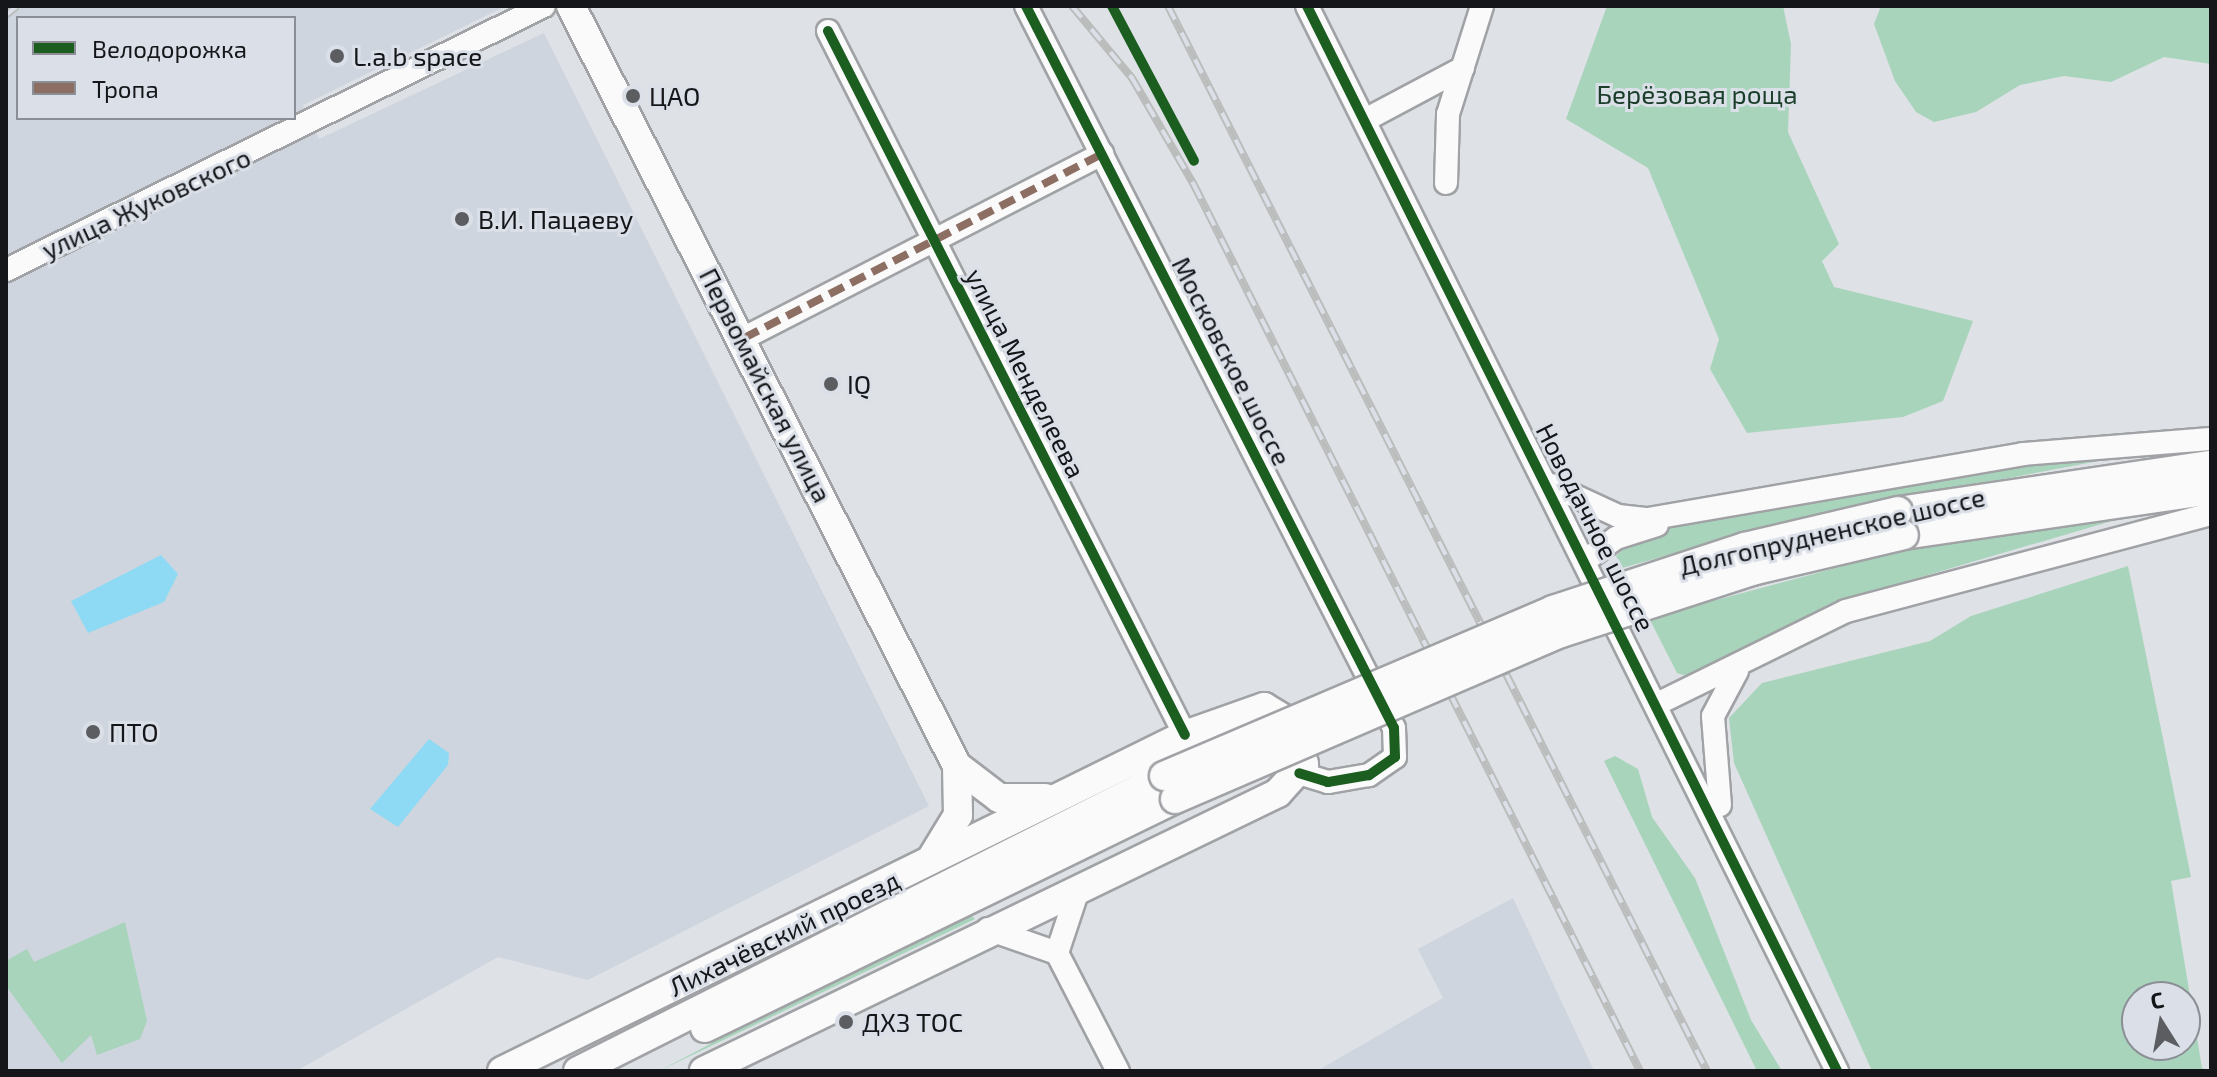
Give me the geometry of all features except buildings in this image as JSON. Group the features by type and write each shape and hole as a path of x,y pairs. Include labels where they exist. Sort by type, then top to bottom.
{"main road":[{"name":"Первомайская улица","path":"571,6 744,338 957,766"},
{"name":"Долгопрудненское шоссе","path":"941,903 1169,788 1553,610 1745,547 1901,523 2211,465"},
{"name":"Долгопрудненское шоссе","path":"1901,523 2211,490"},
{"path":"704,1071 988,929 1278,793 1299,773 1303,750 1292,724 1264,707 1185,735 1065,793 1015,802 957,766"},
{"path":"927,863 958,815 957,766"},
{"name":"Лихачёвский проезд","path":"502,1071 1065,793"},
{"name":"Лихачёвский проезд","path":"513,1071 842,939 941,903"},
{"name":"Лихачёвский проезд","path":"608,1071 941,903"},
{"name":"Лихачёвский проезд","path":"578,1071 842,939"}],"street":[{"name":"улица Жуковского","path":"6,270 544,6"},
{"name":"Московское шоссе","path":"1026,6 1396,738 1395,757 1369,775 1328,782 1299,773"},
{"name":"Новодачное шоссе","path":"1307,6 1551,485 1728,841 1837,1071"},
{"path":"1446,183 1444,137 1482,6"},
{"name":"улица Менделеева","path":"828,31 1185,735"},
{"path":"1365,120 1463,68"},
{"path":"744,338 1102,154"},
{"path":"1587,559 1616,538 1680,517 2023,454 2211,439"},
{"path":"1551,485 1618,516 1680,517"},
{"path":"1659,703 1739,669 1846,611 2211,514"},
{"path":"1728,841 1710,742 1721,693 1739,669"},
{"path":"1057,953 1079,887"},
{"path":"988,929 1057,953 1118,1071"}],"shaded area":[{"path":"6,6 506,6 303,105 319,139 544,33 929,806 588,980 498,957 296,1071 6,1071"},
{"path":"1513,898 1594,1071 1317,1071 1443,998 1418,949"}],"green space":[{"name":"Берёзовая роща","path":"1607,6 1783,6 1791,44 1788,132 1839,244 1822,261 1834,287 1973,321 1943,401 1903,417 1747,433 1710,369 1719,339 1648,168 1566,119"},
{"path":"1881,6 2211,6 2211,64 2164,57 2111,82 2064,76 2020,85 1976,112 1934,122 1916,112 1895,81 1874,24"},
{"path":"2120,457 1811,515 1622,568 1616,556 1642,533 1693,521 2012,465"},
{"path":"2139,513 1829,604 1694,678 1677,673 1649,618 1907,549"},
{"path":"2128,566 2191,877 2171,881 2188,981 2121,981 2121,1061 2201,1061 2202,1068 2211,1071 1872,1071 1734,763 1729,718 1762,683 1930,641 1971,616"},
{"path":"1615,756 1638,769 1652,817 1695,878 1751,1020 1782,1071 1757,1071 1604,761"},
{"path":"970,914 975,919 659,1071 750,1023"},
{"path":"125,922 147,1021 140,1039 97,1055 91,1035 62,1063 6,986 6,961 27,949 34,962"}],"water":[{"path":"161,555 178,574 164,602 88,633 71,601"},
{"path":"429,739 449,753 448,765 398,827 370,809"}],"railway":[{"path":"6,15 17,6"},
{"path":"1072,6 1132,78 1194,185 1640,1071"},
{"path":"1168,6 1707,1071"}],"marked path":[{"path":"744,338 1102,154"}],"cycle path":[{"path":"1026,6 1394,728 1395,757 1369,775 1328,782 1299,773"},
{"path":"1112,6 1194,161"},
{"path":"1307,6 1837,1071"},
{"path":"828,31 1185,735"}],"place":[{"name":"L.a.b space","path":"337,56"},
{"name":"ЦАО","path":"633,96"},
{"name":"В.И. Пацаеву","path":"462,219"},
{"name":"IQ","path":"831,384"},
{"name":"ПТО","path":"93,732"},
{"name":"ДХЗ ТОС","path":"846,1022"}]}
